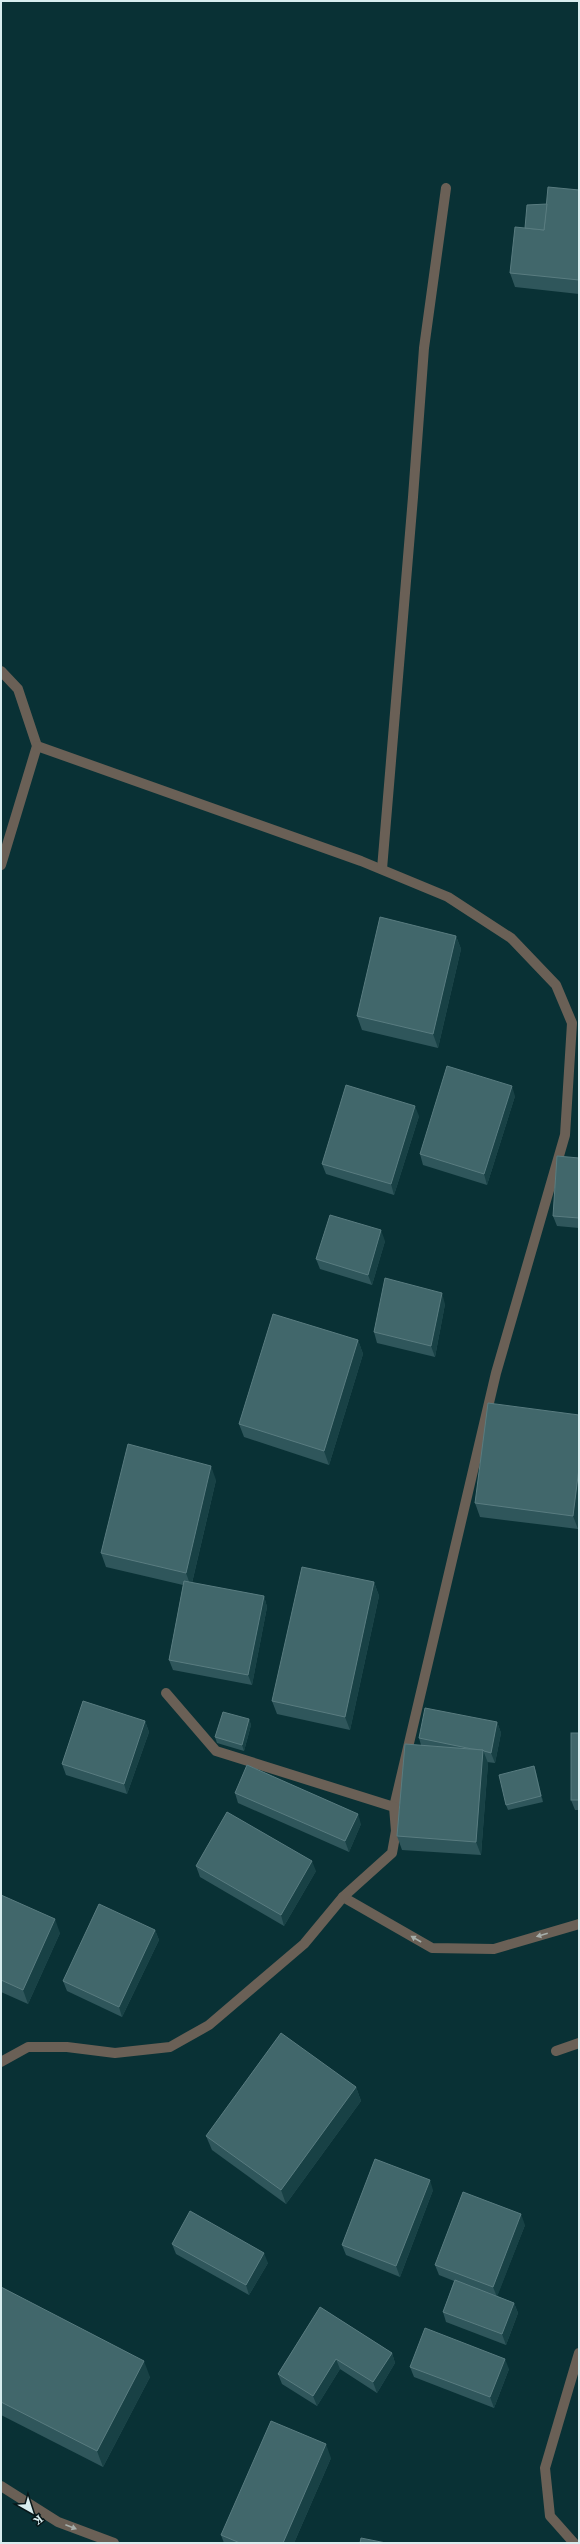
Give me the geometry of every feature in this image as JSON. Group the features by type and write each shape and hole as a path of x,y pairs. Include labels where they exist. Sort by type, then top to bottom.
{"street":[{"path":"382,869 424,348 446,188"},
{"path":"1,672 18,689 37,746 1,865"},
{"path":"1,2062 28,2046 67,2047 115,2053 170,2047 210,2025 304,1944 343,1897 392,1853 396,1831 394,1806 496,1373 566,1135 572,1023 556,985 511,938 448,897 382,869 153,785 37,746"},
{"path":"166,1692 216,1750 394,1806"},
{"path":"343,1897 432,1948 494,1949 579,1924"},
{"path":"556,2051 579,2043"},
{"path":"574,2543 550,2516 545,2468 579,2353"},
{"path":"1,2486 58,2522 114,2543"}],"building":[{"path":"548,187 579,190 579,280 510,273 515,227 544,230"},
{"path":"547,204 544,230 525,228 527,205"},
{"path":"380,917 456,936 433,1034 357,1016"},
{"path":"447,1066 512,1086 484,1174 420,1154"},
{"path":"346,1085 415,1106 391,1184 322,1164"},
{"path":"557,1156 579,1158 579,1218 553,1216"},
{"path":"330,1215 381,1230 368,1275 316,1259"},
{"path":"385,1278 442,1293 431,1346 374,1332"},
{"path":"273,1314 358,1340 324,1451 239,1424"},
{"path":"488,1403 579,1415 579,1468 573,1516 475,1503"},
{"path":"128,1444 211,1466 186,1573 101,1553"},
{"path":"302,1567 374,1582 345,1717 272,1701"},
{"path":"184,1581 264,1596 248,1675 169,1660"},
{"path":"83,1701 145,1721 124,1784 62,1764"},
{"path":"425,1708 497,1722 491,1753 483,1750 419,1738"},
{"path":"223,1712 249,1719 242,1745 215,1737"},
{"path":"571,1733 579,1733 579,1800 571,1800"},
{"path":"405,1744 483,1750 476,1842 397,1836"},
{"path":"247,1765 358,1814 345,1841 235,1793"},
{"path":"534,1766 541,1796 506,1805 499,1775"},
{"path":"227,1812 312,1861 281,1915 196,1866"},
{"path":"1,1895 55,1919 23,1990 1,1980"},
{"path":"99,1904 155,1930 119,2007 63,1981"},
{"path":"281,2033 356,2087 281,2190 206,2136"},
{"path":"375,2159 430,2180 396,2266 342,2245"},
{"path":"463,2192 521,2214 493,2287 435,2265"},
{"path":"190,2211 264,2253 246,2285 172,2244"},
{"path":"455,2280 514,2303 502,2334 443,2312"},
{"path":"1,2287 144,2361 97,2451 1,2402"},
{"path":"320,2307 392,2353 373,2382 336,2359 313,2396 278,2374"},
{"path":"425,2328 505,2359 490,2397 410,2367"},
{"path":"271,2421 326,2444 283,2543 240,2543 221,2535"},
{"path":"361,2538 386,2543 360,2543"}]}
